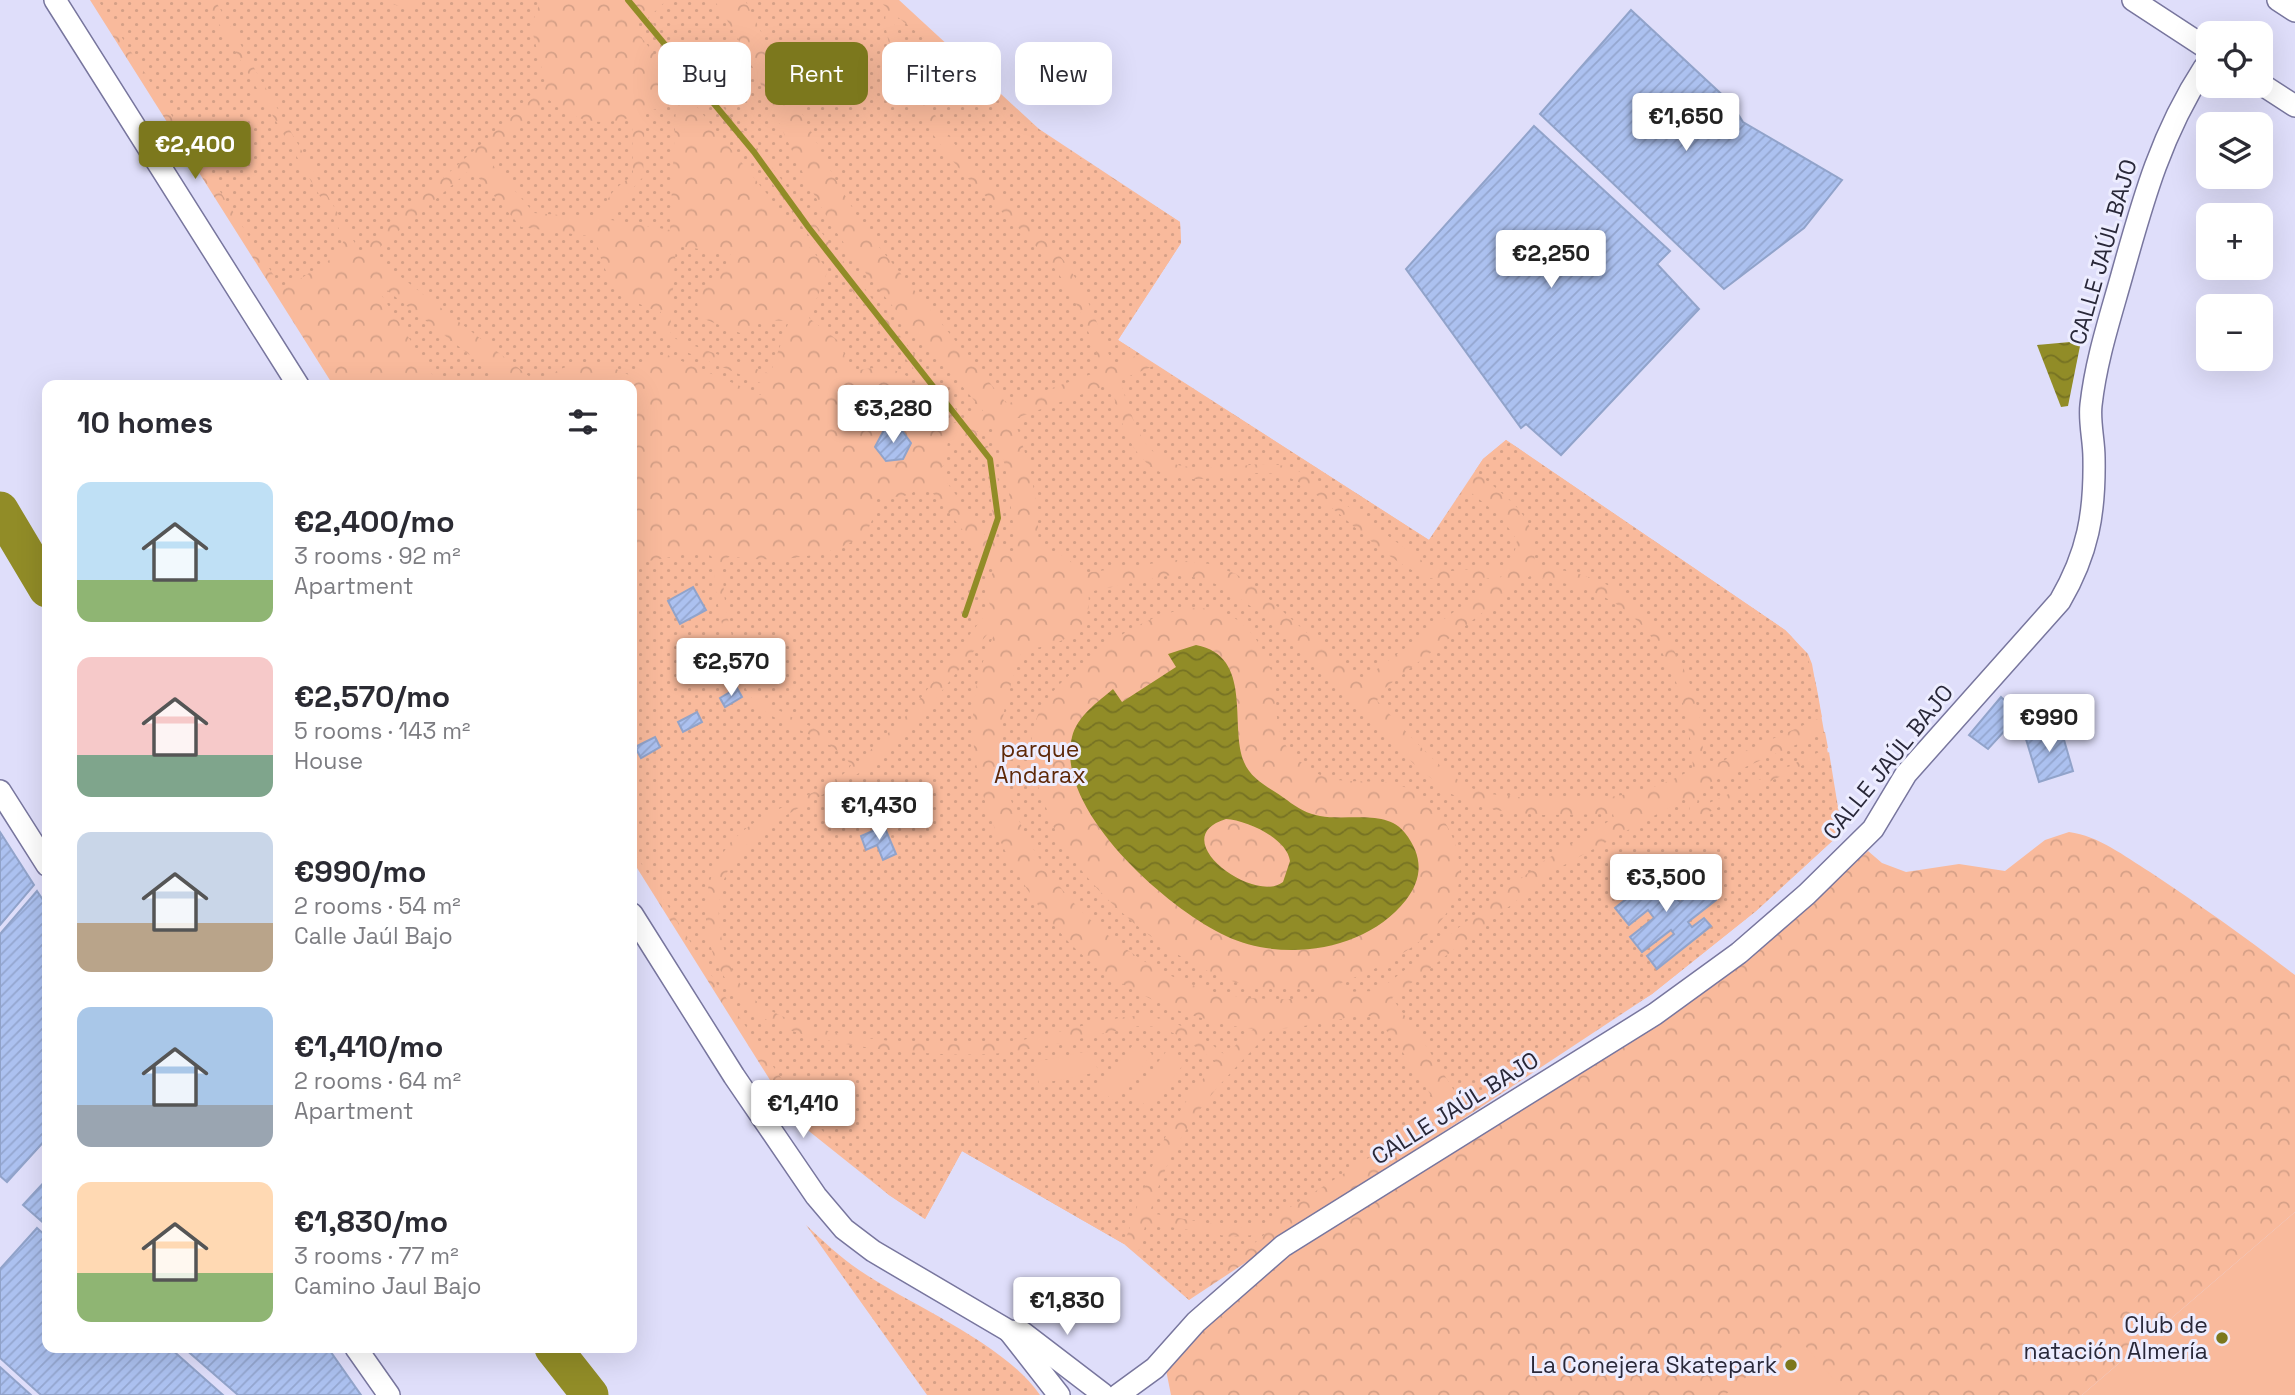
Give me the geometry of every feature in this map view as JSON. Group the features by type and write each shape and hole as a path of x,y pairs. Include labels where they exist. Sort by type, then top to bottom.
{"street":[{"path":"55,0 295,380"},
{"path":"2133,0 2196,51"},
{"path":"2278,0 2295,11"},
{"name":"CALLE JAÚL BAJO","path":"1143,1395 1155,1368 1196,1322 1283,1246 1655,1014 1746,947 1807,894 1873,829 1906,774 2060,601 2079,568 2088,531 2094,488 2091,407 2101,347 2153,168 2196,77"},
{"path":"2273,92 2295,106"},
{"path":"0,791 42,857"},
{"path":"637,922 734,1076 816,1196 844,1229 873,1251 1009,1331 1059,1395"},
{"path":"1009,1331 1022,1332 1107,1395"},
{"path":"360,1353 389,1395"},
{"name":"CALLE JAÚL BAJO","path":"1107,1395 1155,1368"}],"green space":[{"name":"parque Andarax","path":"90,0 899,0 945,42 882,42 882,105 1001,105 1001,94 1039,129 1180,222 1181,243 1118,340 1429,540 1483,459 1506,440 1785,630 1808,654 1812,664 1842,832 1756,911 1652,994 1189,1300 1124,1244 962,1151 925,1219 889,1195 795,1120 637,868 637,380 330,380"},
{"path":"98,0 205,0 345,239 334,257 283,290"},
{"path":"215,0 381,0 413,11 414,0 541,0 531,26 546,86 360,252"},
{"path":"667,0 714,0 740,42 668,42 648,18"},
{"path":"745,0 878,0 886,7 885,23 889,42 882,42 882,105 915,105 963,173 1047,259 1078,308 1103,370 1007,404 866,231 833,175 798,105 868,105 868,42 766,42"},
{"path":"895,15 929,42 898,42"},
{"path":"640,19 659,42 658,58 632,26"},
{"path":"751,64 765,93 765,105 771,105 830,222 884,296 984,412 963,419 759,150 721,105 751,105"},
{"path":"1001,99 1054,141 1180,222 1181,243 1118,340 1140,354 1113,366 1089,303 1060,255 970,164 929,105 1001,105"},
{"path":"549,100 569,113 588,120 609,122 632,117 633,176 612,193 599,218 534,213 485,156"},
{"path":"676,105 670,230 611,220 618,205 643,177 645,112"},
{"path":"695,105 712,105 744,143 803,228 956,423 944,422 928,401 903,389 908,377 902,373 881,368 853,372 847,365 841,343 809,318 828,270"},
{"path":"471,169 521,227 596,237 603,264 616,286 635,301 661,312 658,331 667,344 765,385 761,395 665,354 646,362 633,377 608,366 584,363 561,369 544,380 534,380 379,260 381,246"},
{"path":"676,246 731,253 721,275 696,294 699,317 740,333 760,320 789,321 770,374 676,339 670,333"},
{"path":"370,277 502,380 436,380"},
{"path":"1156,365 1429,540 1465,488 1500,516 1517,540 1512,565 1452,571 1429,566 1304,474 1289,467 1266,464 1190,467 1158,456 1137,428 1120,380"},
{"path":"1110,384 1124,428 1134,448 1149,465 1165,474 1200,479 1255,473 1290,478 1307,488 1385,552 1414,571 1451,582 1502,576 1361,681 1261,592 1236,574 1210,564 1177,560 1085,573 1064,556 1038,547 1032,482 1014,419"},
{"path":"991,426 1005,465 1017,551 1007,556 995,541 1002,518 995,455 976,432"},
{"path":"968,438 986,461 993,516 985,535 940,473 946,458 948,440"},
{"path":"1506,440 1785,630 1808,659 1815,679 1822,717 1702,770 1703,742 1699,713 1679,659 1663,634 1644,612 1622,594 1597,580 1534,565 1532,533 1527,521 1520,510 1475,471 1483,459"},
{"path":"927,486 994,569 985,593 991,607 909,713 858,762 820,732 768,703 757,691 747,675 732,637 725,597 723,562 730,556 763,559 804,557 843,546 858,538 869,527 876,496 902,497"},
{"path":"704,551 716,560 716,595 726,640 743,684 753,700 774,717 834,748 851,765 845,773 831,782 761,818 732,841 720,858 711,878 706,902 709,941 717,965 742,1001 767,1020 789,1030 816,1038 882,1049 916,1053 1002,1053 1143,1026 1173,1033 1217,1063 1199,1084 1171,1126 1150,1171 1124,1244 962,1151 925,1219 889,1195 849,1160 801,1107 720,989 637,857 637,563"},
{"path":"1176,574 1203,579 1223,587 1266,617 1415,765 1449,793 1479,806 1506,812 1544,815 1613,814 1614,818 1542,862 1378,991 1344,992 1341,983 1364,974 1410,948 1430,932 1446,914 1457,892 1460,868 1451,833 1432,805 1411,790 1399,785 1321,776 1294,756 1280,731 1273,677 1267,660 1251,632 1231,616 1208,609 1183,610 1157,617 1132,629 1087,660 1062,681 1037,717 1032,736 1032,764 1053,825 1071,857 1089,879 1110,902 1159,942 1210,972 1235,982 1275,988 1315,988 1319,998 1273,999 1228,995 1198,987 1163,972 1128,950 1096,924 1066,894 1041,861 1021,825 1007,787 1001,737 1007,698 1022,650 1048,645 1070,636 1085,619 1089,607 1088,592"},
{"path":"1530,576 1573,585 1598,594 1641,625 1670,667 1680,691 1691,743 1693,769 1652,787 1608,797 1563,800 1486,793 1451,775 1377,701 1381,691"},
{"path":"998,621 1000,624 982,664 974,705 974,747 981,789 995,829 1014,868 1064,937 1103,971 1126,986 1176,1010 1228,1025 1253,1029 1225,1055 1188,1030 1168,1021 1146,1016 1088,1024 998,1043 926,1044 847,1035 779,1015 755,1000 741,985 731,968 720,930 720,895 730,867 748,844 772,825 855,776 880,757 927,709"},
{"path":"1825,732 1828,748 1696,809 1700,787"},
{"path":"1829,752 1842,832 1756,911 1652,994 1465,1108 1392,998 1557,869 1690,796 1689,822"},
{"path":"2069,832 2101,842 2121,853 2295,975 2295,1212 2082,1395 1171,1395 1166,1370 1205,1327 1293,1251 1650,1028 1715,984 1787,925 1868,851 1882,863 1906,872 1959,864 2005,871 2045,840"},
{"path":"1359,1014 1374,1017 1394,1039 1436,1103 1383,1149 1263,1224 1235,1228 1150,1213 1171,1157 1198,1112 1213,1092 1272,1030 1327,1023"},
{"path":"1136,1041 1152,1054 1116,1102 1098,1089"},
{"path":"1168,1049 1186,1061 1150,1109 1133,1095"},
{"path":"1093,1050 1098,1072 1039,1084 1035,1062"},
{"path":"1440,1109 1446,1119 1381,1160"},
{"name":"Club de natación Almería","path":"2295,1212 2295,1395 2082,1395"},
{"path":"1146,1223 1232,1237 1265,1234 1189,1300 1138,1253"},
{"path":"806,1225 859,1270 956,1326 1004,1358 1040,1395 927,1395"},
{"name":"La Conejera Skatepark","path":"1796,1335 1847,1395 1725,1395"}],"water":[{"path":"2081,341 2068,406 2061,407 2037,345"},
{"path":"1196,645 1214,652 1226,663 1233,677 1244,762 1262,784 1311,814 1377,818 1388,821 1405,833 1418,859 1418,875 1412,892 1389,917 1369,931 1322,947 1297,950 1248,944 1202,923 1175,904 1120,854 1080,795 1071,765 1072,737 1083,716 1113,689 1122,702 1176,667 1168,654","holes":["1226,819 1264,832 1282,845 1290,861 1283,882 1270,887 1253,885 1220,866 1209,853 1204,840 1209,828"]}],"building":[{"path":"1631,10 1731,103 1743,122 1842,180 1804,228 1724,289 1540,114"},
{"path":"1534,126 1670,251 1657,264 1699,309 1561,455 1526,424 1521,428 1406,269"},
{"path":"901,429 911,443 903,459 886,461 875,447 884,430"},
{"path":"693,587 706,610 680,624 668,601"},
{"path":"737,688 742,697 725,707 720,698"},
{"path":"2001,697 2020,714 1988,749 1969,735"},
{"path":"697,712 702,722 683,732 678,722"},
{"path":"2060,726 2073,771 2039,782 2025,736"},
{"path":"655,737 660,747 641,758 637,746"},
{"path":"884,826 896,854 883,860 877,845 866,850 861,836"},
{"path":"0,832 34,885 0,925"},
{"path":"1673,862 1690,883 1674,896 1680,902 1703,884 1716,900 1688,922 1692,927 1704,918 1711,926 1657,969 1647,956 1674,934 1671,930 1642,952 1630,937 1654,918 1648,910 1629,925 1615,908"},
{"path":"37,891 42,898 42,1144 7,1182 0,1176 0,934"},
{"path":"42,1184 42,1222 23,1205"},
{"path":"37,1228 42,1232 42,1353 176,1353 223,1395 41,1395 0,1358 0,1269"},
{"path":"190,1353 332,1353 361,1395 238,1395"},
{"path":"0,1367 31,1395 0,1395"}],"waterway":[{"path":"628,0 754,152 809,228 990,459 998,518 965,615"},
{"path":"0,510 42,581"},
{"path":"557,1353 590,1395"}],"place":[{"name":"Club de natación Almería","path":"2222,1338"},
{"name":"La Conejera Skatepark","path":"1791,1365"}]}
